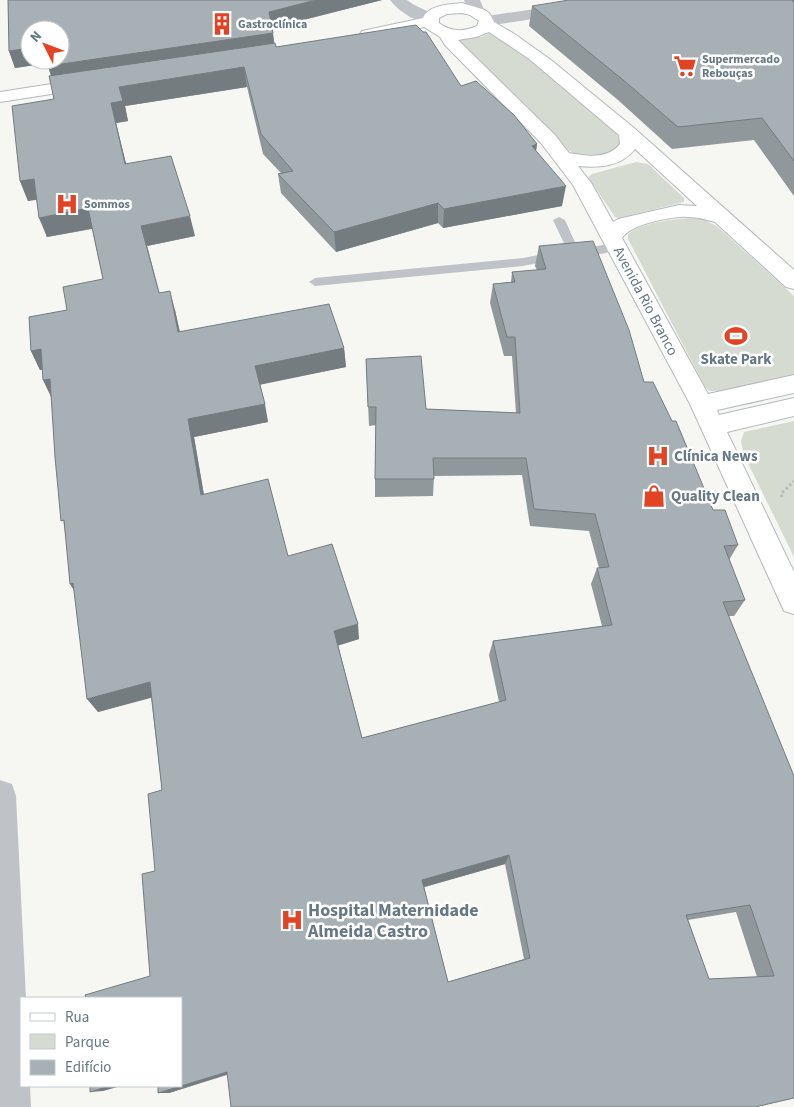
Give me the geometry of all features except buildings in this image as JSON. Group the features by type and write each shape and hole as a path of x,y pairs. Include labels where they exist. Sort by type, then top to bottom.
{"main road":[{"path":"480,14 483,29 469,35 445,33 356,39 430,20 436,12 444,10 462,8 480,14 628,132 719,217 794,282"},
{"name":"Avenida Rio Branco","path":"430,20 431,25 445,33 450,42 548,138 582,184 708,415 794,602"},
{"path":"0,87 102,77 0,97"},
{"path":"563,158 583,162 608,159 621,155 629,146 628,132"},
{"path":"614,242 617,229 625,224 679,212 701,212 719,217"},
{"path":"708,415 794,384"},
{"path":"708,415 794,407"}],"street":[{"path":"398,0 409,10 430,20"},
{"path":"480,14 494,14 591,0"},
{"path":"480,14 626,0"},
{"path":"0,806 11,1107"}],"lane":[{"path":"558,220 574,253"},
{"path":"315,282 523,262 574,253 614,242"}],"path":[{"path":"785,503 781,494 794,481"}],"green space":[{"path":"495,31 615,132 623,144 604,156 578,156 568,150 528,107 457,39 481,37"},
{"path":"636,162 648,164 684,198 684,202 619,218 615,217 588,177 592,174"},
{"name":"Skate Park","path":"701,218 718,227 794,296 794,376 721,391 710,391 705,387 628,239 628,234 650,224"},
{"path":"794,421 794,557 744,455 741,441 744,432"}],"place":[{"name":"Gastroclínica","path":"222,24"},
{"name":"Supermercado Rebouças","path":"685,66"},
{"name":"Sommos","path":"67,204"},
{"name":"Skate Park","path":"736,336"},
{"name":"Clínica News","path":"658,456"},
{"name":"Quality Clean","path":"654,496"},
{"name":"Hospital Maternidade Almeida Castro","path":"292,920"}]}
